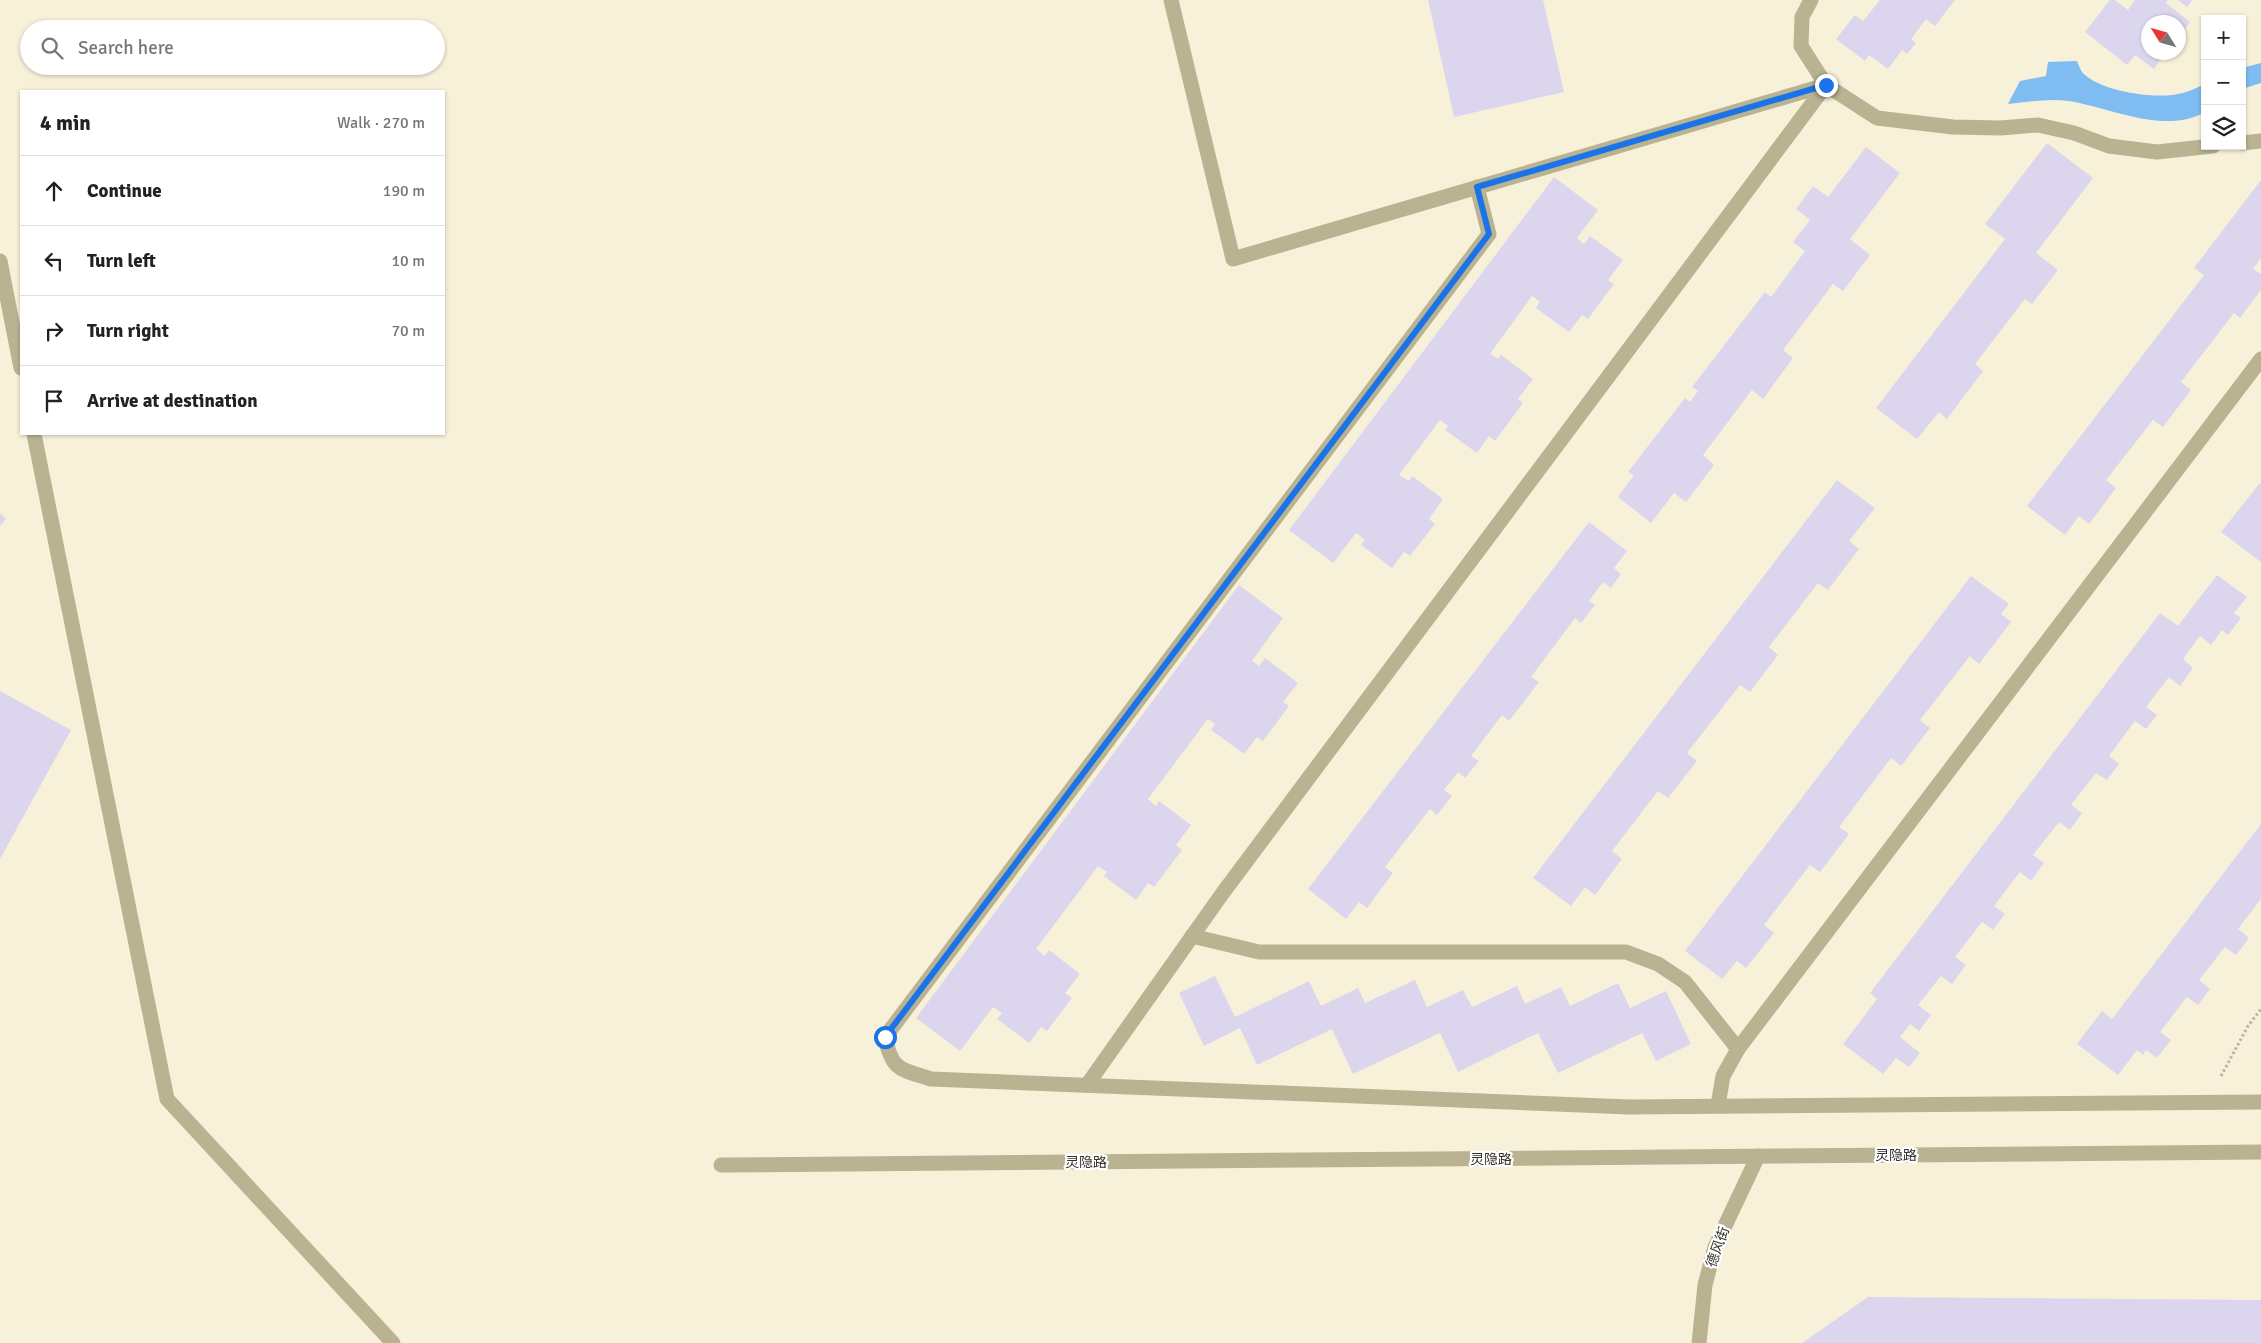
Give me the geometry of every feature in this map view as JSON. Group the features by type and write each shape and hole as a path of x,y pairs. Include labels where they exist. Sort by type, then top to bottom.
{"street":[{"path":"1172,0 1233,259 1826,85"},
{"path":"1811,0 1802,17 1801,46 1826,85 1877,118 1953,127 2000,128 2038,125 2074,133 2109,146 2157,152 2201,147"},
{"path":"1087,1085 1192,936 1826,85"},
{"path":"2246,143 2261,141"},
{"path":"1477,187 1489,234 885,1037 890,1058 895,1064 901,1069 931,1079 1629,1107 2261,1102"},
{"path":"0,261 20,363"},
{"path":"1718,1105 1723,1076 1738,1049 2261,359"},
{"path":"34,435 167,1099 393,1343"},
{"path":"1192,936 1259,952 1626,952 1658,964 1685,982 1738,1049"},
{"name":"灵隐路","path":"721,1165 2261,1152"},
{"name":"德风街","path":"1699,1343 1705,1285 1715,1247 1758,1156"}],"path":[{"path":"2206,1103 2248,1026 2261,1009"}],"water":[{"path":"2077,61 2082,72 2094,81 2132,93 2160,96 2172,95 2201,86 2201,114 2173,121 2138,118 2085,104 2061,100 2008,104 2020,81 2046,76 2048,62"},
{"path":"2261,63 2261,83 2246,88 2246,67"}],"building":[{"path":"1428,0 1543,0 1564,92 1454,117"},
{"path":"1880,0 1955,0 1935,26 1926,19 1911,39 1916,43 1907,54 1902,50 1888,69 1869,55 1865,61 1836,39 1855,15 1863,21"},
{"path":"2110,0 2115,0 2128,10 2135,0 2168,0 2166,3 2181,15 2141,15 2141,59 2135,55 2127,65 2085,32"},
{"path":"2178,0 2192,0 2187,7"},
{"path":"2186,19 2190,22 2186,27"},
{"path":"2142,60 2160,60 2154,69"},
{"path":"2047,143 2093,178 2036,253 2058,270 2032,304 2025,299 1975,364 1983,371 1947,419 1939,412 1917,439 1876,408 2005,239 1985,224"},
{"path":"1866,147 1900,173 1850,239 1870,255 1843,291 1833,284 1783,350 1793,358 1763,399 1752,390 1703,455 1714,465 1686,502 1674,493 1651,523 1618,497 1634,475 1628,472 1685,398 1690,402 1698,391 1692,387 1765,292 1771,297 1805,251 1793,242 1810,220 1796,209 1813,186 1828,197"},
{"path":"1554,177 1598,210 1577,238 1584,244 1590,236 1623,260 1608,280 1614,284 1588,319 1582,315 1569,332 1536,308 1540,302 1532,296 1490,354 1498,359 1501,355 1533,379 1518,399 1523,403 1495,441 1489,436 1477,453 1445,430 1448,426 1440,420 1399,475 1409,481 1412,476 1443,499 1429,519 1435,524 1410,556 1404,552 1392,568 1361,545 1365,540 1356,533 1333,563 1289,530"},
{"path":"2261,180 2261,258 2253,269 2261,274 2261,290 2240,318 2234,313 2181,382 2191,390 2163,427 2153,420 2106,480 2116,488 2089,524 2079,516 2065,535 2027,506 2204,275 2194,268"},
{"path":"1837,480 1875,508 1849,541 1859,549 1828,590 1818,583 1769,647 1778,655 1750,692 1740,685 1687,753 1697,761 1668,798 1658,791 1612,851 1622,859 1595,895 1585,887 1571,906 1533,878"},
{"path":"2261,484 2261,562 2221,532"},
{"path":"0,513 6,519 0,526"},
{"path":"1589,522 1627,551 1614,568 1621,574 1611,588 1603,582 1589,601 1595,605 1581,623 1575,618 1531,677 1539,682 1509,721 1502,715 1471,756 1479,761 1465,778 1458,772 1444,790 1452,796 1437,815 1430,809 1385,867 1393,873 1367,908 1359,902 1346,919 1308,889"},
{"path":"2217,575 2247,597 2234,613 2241,618 2228,635 2222,630 2211,645 2200,636 2183,659 2193,668 2180,686 2169,677 2146,707 2157,715 2146,729 2135,721 2109,756 2119,764 2107,780 2096,773 2071,805 2082,813 2070,830 2059,822 2033,855 2044,863 2031,881 2020,872 1994,906 2005,914 1993,930 1982,922 1955,957 1966,965 1952,984 1941,976 1918,1005 1931,1015 1919,1031 1910,1024 1900,1037 1920,1053 1909,1067 1896,1058 1883,1074 1843,1044 1877,999 1870,993 2160,613 2178,626"},
{"path":"1971,576 2009,604 2001,614 2011,622 1979,664 1970,656 1920,720 1930,728 1901,766 1891,758 1839,827 1849,834 1820,872 1810,865 1764,925 1774,933 1746,968 1737,961 1722,979 1685,951"},
{"path":"1239,585 1283,618 1252,661 1259,666 1265,658 1298,683 1283,702 1289,706 1263,741 1257,737 1244,754 1211,730 1215,724 1208,719 1148,799 1156,806 1159,801 1191,825 1176,845 1182,850 1154,887 1148,883 1136,900 1104,876 1107,872 1098,866 1036,949 1045,956 1049,950 1080,974 1065,993 1072,998 1047,1031 1041,1027 1029,1043 997,1019 1002,1013 993,1007 960,1051 916,1018"},
{"path":"0,691 71,730 0,859"},
{"path":"2261,824 2261,899 2238,929 2249,938 2236,955 2225,947 2199,980 2210,989 2198,1005 2187,997 2160,1032 2171,1040 2157,1058 2146,1050 2143,1055 2137,1050 2118,1075 2077,1044 2102,1011 2112,1019"},
{"path":"1215,976 1235,1017 1309,981 1321,1006 1358,988 1365,1003 1415,980 1427,1007 1463,990 1472,1007 1517,986 1525,1004 1561,987 1570,1006 1618,983 1630,1008 1666,991 1691,1044 1656,1061 1642,1033 1558,1073 1538,1033 1458,1072 1440,1033 1353,1074 1332,1029 1257,1065 1240,1028 1204,1046 1179,993"},
{"path":"1868,1297 2261,1300 2261,1343 1802,1343"}],"route":[{"path":"885,1037 1489,234 1477,187 1826,85"}]}
